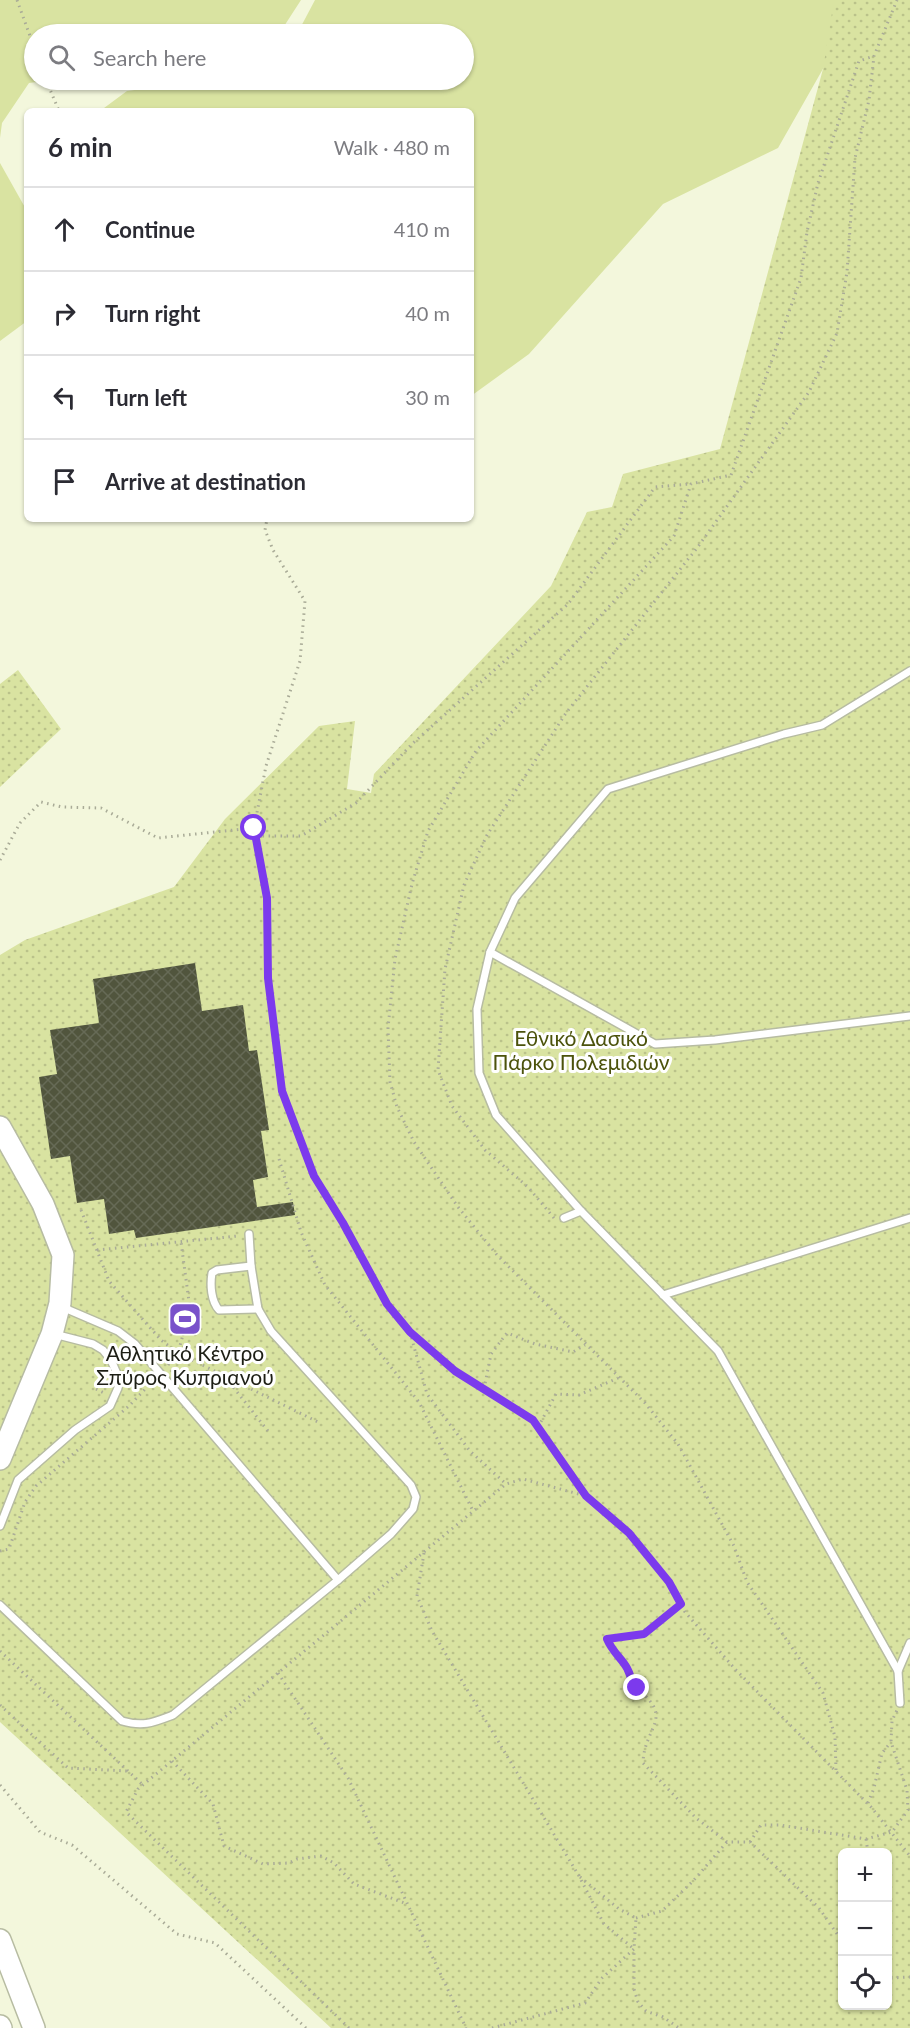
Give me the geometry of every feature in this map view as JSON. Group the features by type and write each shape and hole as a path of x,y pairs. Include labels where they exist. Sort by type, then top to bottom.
{"main road":[{"path":"0,1127 43,1204 63,1255 60,1302 52,1334 0,1459"},
{"path":"0,1940 34,2028"}],"lane":[{"path":"900,1703 898,1671 718,1351 581,1211 496,1115 479,1073 477,1009 490,952 515,898 608,789 784,735 822,726 910,671"},
{"path":"490,952 655,1044 715,1040 910,1016"},
{"path":"564,1218 581,1211"},
{"path":"663,1295 910,1218"},
{"path":"0,1605 122,1721 137,1725 159,1721 173,1715 338,1580 392,1534 413,1509 416,1497 411,1485 271,1331 258,1309 251,1266 249,1234"},
{"path":"251,1266 217,1270 212,1274 214,1304 219,1310 258,1309"},
{"path":"60,1302 69,1310 118,1331 135,1344 338,1580"},
{"path":"0,1526 18,1480 75,1430 110,1406 118,1388 118,1376 111,1360 103,1350 93,1344 52,1334"},
{"path":"898,1671 910,1643"}],"path":[{"path":"17,0 26,24"},
{"path":"564,1218 556,1220 528,1187 485,1150 452,1106 438,1070 445,969 464,885 487,836 566,713 697,548 809,392 837,333 847,272 855,158 870,100 874,56 897,0"},
{"path":"256,836 301,836 356,803 412,744 568,604 655,487 691,484 731,475 801,278 807,232 818,183 859,61 874,56"},
{"path":"50,90 58,108"},
{"path":"691,484 674,536 476,751 428,831 412,884 395,959 388,1028 390,1082 397,1107 414,1142 458,1208 497,1256 645,1403 678,1444 734,1546 747,1582 823,1693 835,1737 836,1770"},
{"path":"266,522 265,530 273,550 305,601 300,661 266,766 254,828 267,898 268,978 282,1091 314,1176 343,1223 387,1304 410,1332 455,1371 533,1420 586,1496 629,1533 669,1582 685,1612 736,1670 868,1803 910,1856"},
{"path":"0,860 20,823 41,802 62,807 101,808 158,838 254,828"},
{"path":"279,1159 301,1232 325,1286 419,1402 473,1511"},
{"path":"81,1210 109,1281 161,1340 178,1353 318,1422"},
{"path":"97,1250 249,1234"},
{"path":"410,1332 428,1394 470,1451 506,1484"},
{"path":"484,1389 491,1354 507,1333 535,1344 573,1352 585,1345"},
{"path":"224,1376 268,1431"},
{"path":"538,1427 556,1394 579,1395 619,1378"},
{"path":"349,2028 126,1812 138,1789 506,1484 523,1479 586,1496"},
{"path":"424,1551 417,1596 432,1631 579,1876 604,1924 634,1948"},
{"path":"681,1604 644,1634 607,1639 627,1666 631,1674 632,1685 648,1696 653,1705 657,1719 643,1751 643,1763 696,1818 726,1842 750,1842 819,1908 838,1934"},
{"path":"0,1651 143,1785"},
{"path":"278,1673 348,1779 466,2028"},
{"path":"750,1842 761,1825 780,1825 866,1839 892,1832 908,1810 907,1790 891,1742 892,1721 900,1703"},
{"path":"0,1705 68,1768 129,1772"},
{"path":"868,1803 882,1753 891,1742"},
{"path":"172,1761 213,1804 224,1846 263,1864 289,1863 297,1859 321,1857 334,1863 354,1884 407,1904"},
{"path":"0,1785 40,1832 72,1845 177,1934 214,1943 306,2028"},
{"path":"866,1839 867,1848"},
{"path":"579,1876 619,1909 636,1918 662,1911 693,1881 726,1842"},
{"path":"636,1918 633,1989 638,2002 646,2011 663,2017 679,2028"},
{"path":"492,2028 585,2004 602,1978 634,1948"},
{"path":"892,1977 910,1977"}],"green space":[{"path":"0,0 301,0 285,24 24,24 24,90 2,123 0,138"},
{"path":"315,0 855,0 853,16 778,148 663,204 529,354 474,394 474,108 104,108 127,91 135,90 474,90 474,24 302,24"},
{"name":"Εθνικό Δασικό Πάρκο Πολεμιδιών","path":"834,0 910,0 910,2028 331,2028 0,1722 0,955 25,940 174,887 225,819 319,726 355,721 347,789 371,793 374,774 551,586 587,512 612,507 623,474 720,449 823,69"},
{"path":"0,163 24,206 24,323 0,341"},
{"path":"18,670 61,729 0,787 0,684"}],"building":[{"path":"195,963 202,1011 243,1005 249,1051 257,1050 269,1130 261,1131 268,1177 253,1180 257,1207 293,1202 295,1215 136,1238 134,1230 109,1234 104,1199 77,1203 70,1156 51,1159 39,1077 57,1074 50,1030 99,1023 93,979"}],"place":[{"name":"Αθλητικό Κέντρο Σπύρος Κυπριανού","path":"185,1319"}],"route":[{"path":"254,828 267,898 268,978 282,1091 314,1176 343,1223 387,1304 410,1332 455,1371 533,1420 586,1496 629,1533 669,1582 681,1604 644,1634 607,1639 627,1666 631,1674 632,1685 637,1688"}]}
